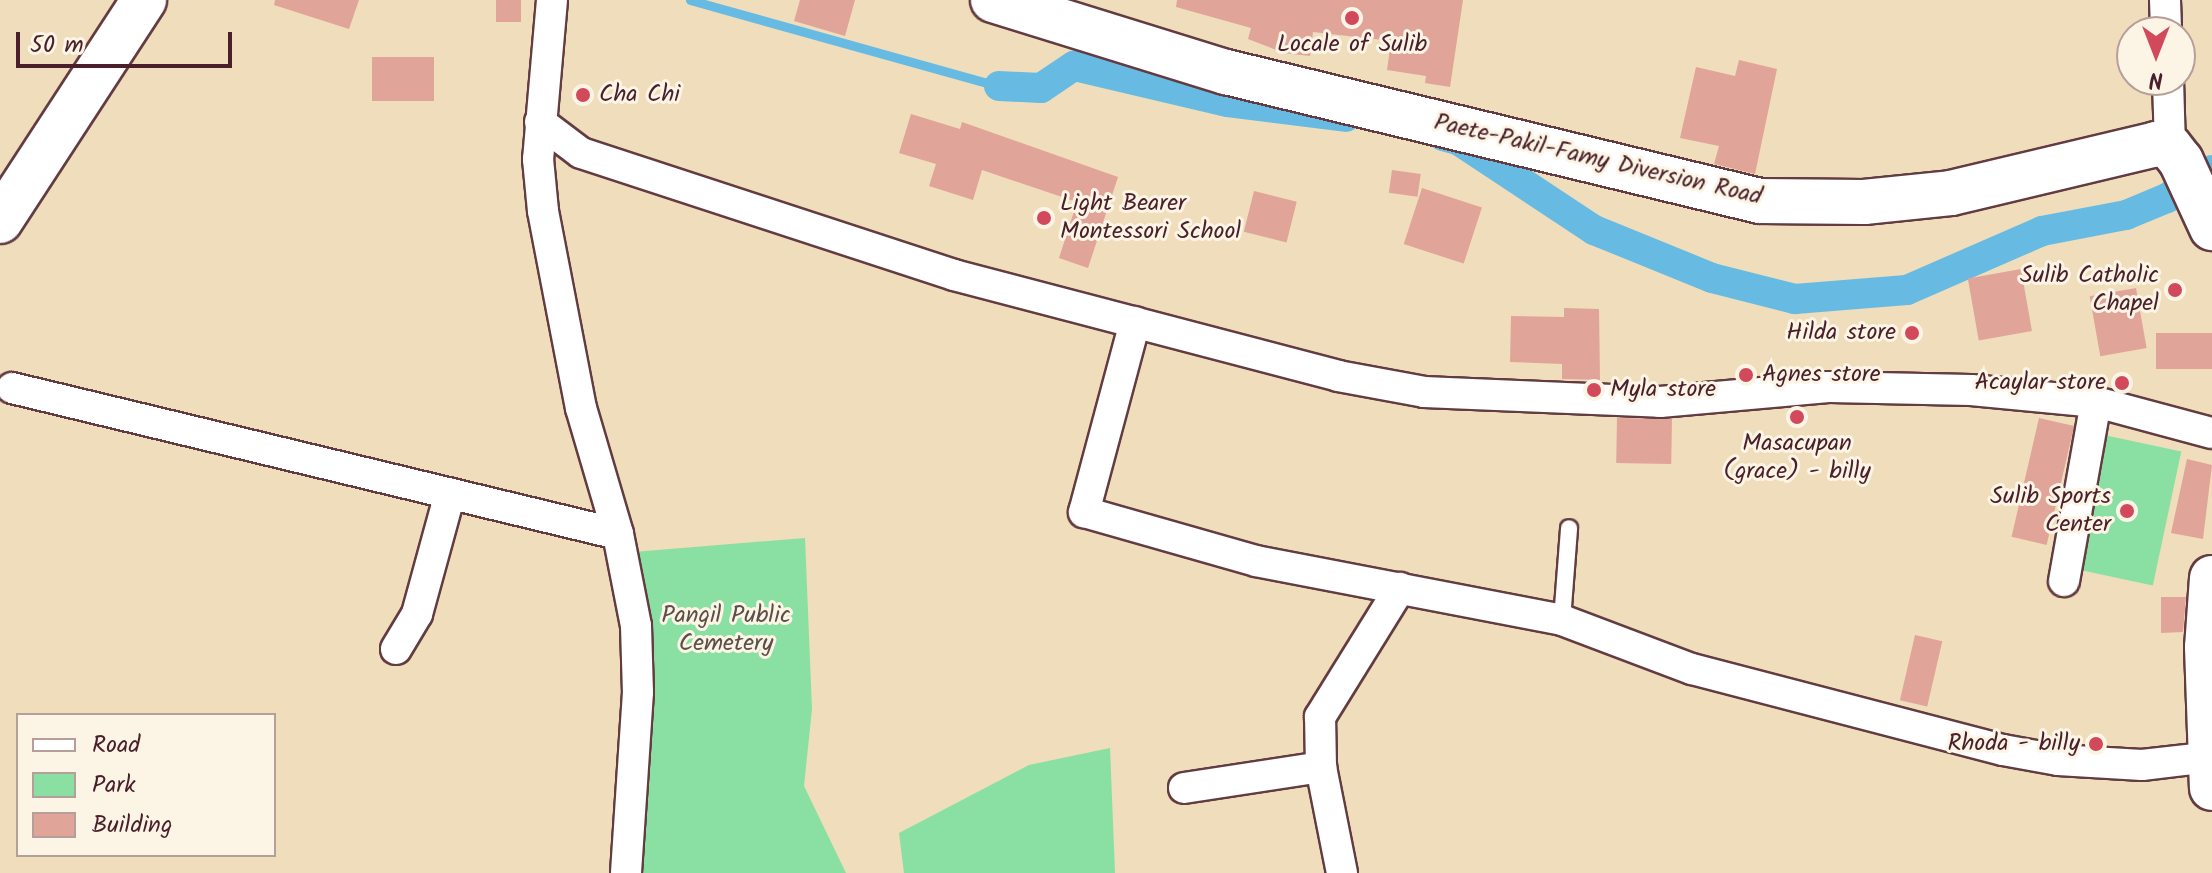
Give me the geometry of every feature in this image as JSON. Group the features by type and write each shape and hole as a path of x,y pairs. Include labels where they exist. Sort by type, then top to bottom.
{"main road":[{"path":"6,199 144,0"},
{"name":"Paete-Pakil-Famy Diversion Road","path":"993,0 1241,76 1760,201 1919,197 2139,146 2193,189"},
{"path":"2211,773 2207,647 2212,578"}],"street":[{"path":"552,0 540,122 543,211 581,408 618,534 638,663 626,873"},
{"path":"2172,96 2193,189"},
{"path":"540,122 581,153 954,275 1338,376 1424,392 1660,402 1860,388 1971,390 2096,402 2212,433"},
{"path":"1135,322 1084,512 1256,561 1562,620 1692,669 2003,750 2058,760 2211,773"},
{"path":"12,388 618,534"},
{"path":"2064,581 2096,402"},
{"path":"396,649 417,614 450,493"},
{"path":"1342,873 1321,767 1320,717 1400,588"},
{"path":"1184,788 1321,767"}],"lane":[{"path":"1562,620 1569,528"}],"green space":[{"name":"Sulib Sports Center","path":"2104,435 2181,451 2153,585 2076,569"},
{"name":"Pangil Public Cemetery","path":"805,538 812,709 804,786 846,873 635,873 633,552"},
{"path":"1110,748 1115,873 904,873 899,833 1029,765"}],"building":[{"path":"275,0 359,0 349,29 274,5"},
{"path":"496,0 521,0 521,22 496,22"},
{"path":"800,0 855,0 845,36 794,21"},
{"path":"1177,0 1463,0 1450,87 1425,83 1426,76 1387,70 1391,41 1313,32 1310,56 1284,53 1248,39 1251,28 1176,7"},
{"path":"372,57 434,57 434,101 372,101"},
{"path":"1739,60 1777,69 1755,174 1714,164 1719,146 1680,138 1696,67 1735,76"},
{"path":"911,114 960,129 962,122 1118,177 1088,268 1059,258 1077,202 982,170 973,200 929,186 936,164 899,153"},
{"path":"1392,170 1421,174 1418,197 1389,193"},
{"path":"1422,188 1482,207 1464,264 1404,244"},
{"path":"1254,191 1297,202 1287,242 1244,232"},
{"path":"2021,269 2032,331 1979,340 1968,278"},
{"path":"2136,288 2147,348 2100,356 2090,296"},
{"path":"1564,308 1599,309 1600,380 1562,379 1562,364 1510,362 1511,316 1564,317"},
{"path":"2156,333 2212,333 2212,369 2156,369"},
{"path":"1617,418 1672,419 1671,464 1616,463"},
{"path":"2039,418 2074,426 2047,545 2012,537"},
{"path":"2187,459 2212,465 2203,539 2171,533"},
{"path":"2161,597 2186,597 2183,632 2161,633"},
{"path":"1915,635 1942,641 1927,707 1900,700"}],"waterway":[{"path":"690,0 999,86"},
{"path":"999,86 1041,88 1074,66 1228,102 1346,117"},
{"path":"1443,136 1458,140 1594,230 1712,278 1795,299 1907,290 2042,231 2126,215 2167,198 2212,170"}],"place":[{"name":"Locale of Sulib","path":"1352,18"},
{"name":"Cha Chi","path":"583,95"},
{"name":"Light Bearer Montessori School","path":"1044,218"},
{"name":"Sulib Catholic Chapel","path":"2175,290"},
{"name":"Hilda store","path":"1912,333"},
{"name":"Agnes store","path":"1746,375"},
{"name":"Acaylar store","path":"2122,383"},
{"name":"Myla store","path":"1594,390"},
{"name":"Masacupan (grace) - billy","path":"1797,417"},
{"name":"Sulib Sports Center","path":"2127,511"},
{"name":"Rhoda - billy","path":"2096,744"}]}
